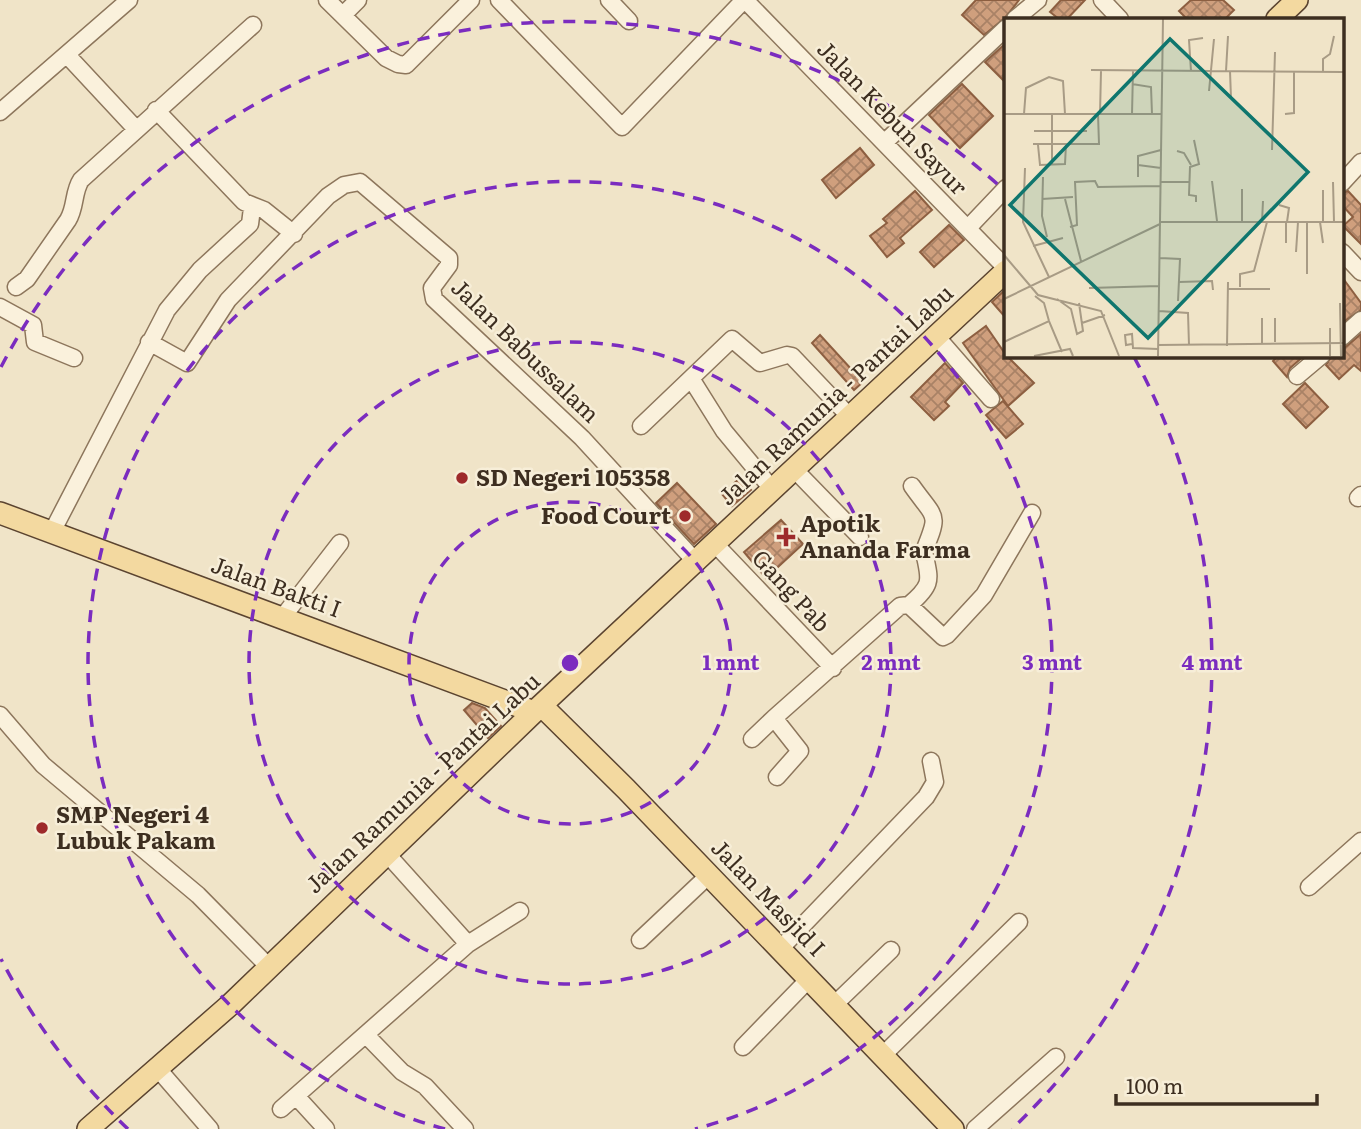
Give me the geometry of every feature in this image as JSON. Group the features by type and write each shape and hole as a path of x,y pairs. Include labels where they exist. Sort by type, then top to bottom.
{"main road":[{"path":"1278,18 1297,0"},
{"name":"Jalan Ramunia - Pantai Labu","path":"88,1129 158,1069 388,855 538,709 697,563 1004,271"},
{"name":"Jalan Bakti I","path":"0,513 282,618 538,709"},
{"name":"Jalan Masjid I","path":"538,709 709,875 953,1129"}],"street":[{"path":"0,112 129,0"},
{"path":"327,0 387,58 406,65 471,0"},
{"path":"343,15 358,0"},
{"path":"499,0 622,127 750,2"},
{"path":"609,0 629,21"},
{"path":"1016,18 1038,0"},
{"path":"1102,0 1118,18"},
{"name":"Jalan Kebun Sayur","path":"750,2 1004,267"},
{"path":"16,287 27,279 73,212 75,188 81,180 135,128 253,25"},
{"path":"885,142 1004,30"},
{"path":"67,55 135,128"},
{"path":"156,110 252,208 264,210 293,234"},
{"path":"1344,181 1361,162"},
{"name":"Jalan Babussalam","path":"149,342 182,363 190,361 228,300 293,234 336,191 354,181 366,185 449,258 449,265 432,288 435,299 582,438 697,563"},
{"path":"968,228 1004,190"},
{"path":"52,532 149,342 177,294 250,224 252,208"},
{"path":"1344,254 1361,272"},
{"path":"0,307 33,325 35,342 74,358"},
{"path":"1344,334 1361,320"},
{"path":"936,336 991,399"},
{"path":"641,426 732,339 760,363 792,356 850,416"},
{"path":"1297,376 1320,357"},
{"path":"692,380 724,431 773,490"},
{"path":"794,469 860,537"},
{"path":"752,738 900,606 909,605 929,581 930,570 924,551 935,526 932,515 912,486"},
{"path":"909,605 936,633 943,637 947,635 984,595 1032,513"},
{"path":"282,618 340,543"},
{"name":"Gang Pab","path":"716,545 833,668"},
{"path":"0,715 43,765 198,895 268,966"},
{"path":"774,718 800,751 777,777"},
{"path":"781,948 926,797 935,782 931,761"},
{"path":"1309,887 1361,841"},
{"path":"388,855 468,944"},
{"path":"640,940 709,875"},
{"path":"281,1109 468,944 520,911"},
{"path":"883,1055 1019,922"},
{"path":"835,1004 891,950"},
{"path":"743,1047 810,978"},
{"path":"366,1035 402,1072 425,1086 466,1129"},
{"path":"975,1129 1056,1057"},
{"path":"158,1069 210,1129"},
{"path":"296,1096 326,1129"}],"building":[{"path":"976,0 1019,0 1005,18 984,35 962,15"},
{"path":"1061,0 1085,0 1068,18 1058,18 1050,12"},
{"path":"1191,0 1223,0 1234,10 1226,18 1186,18 1179,11"},
{"path":"1004,45 1004,81 985,62"},
{"path":"962,84 993,116 960,148 929,115"},
{"path":"860,148 874,165 836,198 822,180"},
{"path":"915,191 932,210 900,238 904,243 887,257 870,236 887,223 883,219"},
{"path":"1348,191 1361,205 1361,244 1344,227 1353,217 1344,207 1344,192"},
{"path":"949,225 964,240 934,267 920,252"},
{"path":"1344,280 1361,303 1361,310 1344,322"},
{"path":"1004,291 1004,316 992,302"},
{"path":"986,326 1004,352 1004,357 1008,357 1034,383 1008,406 963,343"},
{"path":"1361,334 1361,371 1354,365 1339,379 1326,365 1331,357 1344,357 1344,348"},
{"path":"820,335 863,382 854,390 812,343"},
{"path":"1277,357 1303,357 1290,368 1287,377 1273,361"},
{"path":"945,363 963,383 945,402 949,406 934,420 911,397"},
{"path":"1305,383 1328,407 1306,428 1283,404"},
{"path":"1003,401 1023,424 1006,438 986,415"},
{"path":"740,478 751,490 732,506 722,494"},
{"name":"Food Court","path":"677,483 716,524 694,544 656,503"},
{"path":"781,520 803,544 766,578 744,552"},
{"path":"472,703 485,708 501,726 488,738 464,710"}],"place":[{"name":"SD Negeri 105358","path":"462,478"},
{"name":"Food Court","path":"685,516"},
{"name":"Apotik Ananda Farma","path":"786,537"},
{"name":"SMP Negeri 4 Lubuk Pakam","path":"42,828"}]}
